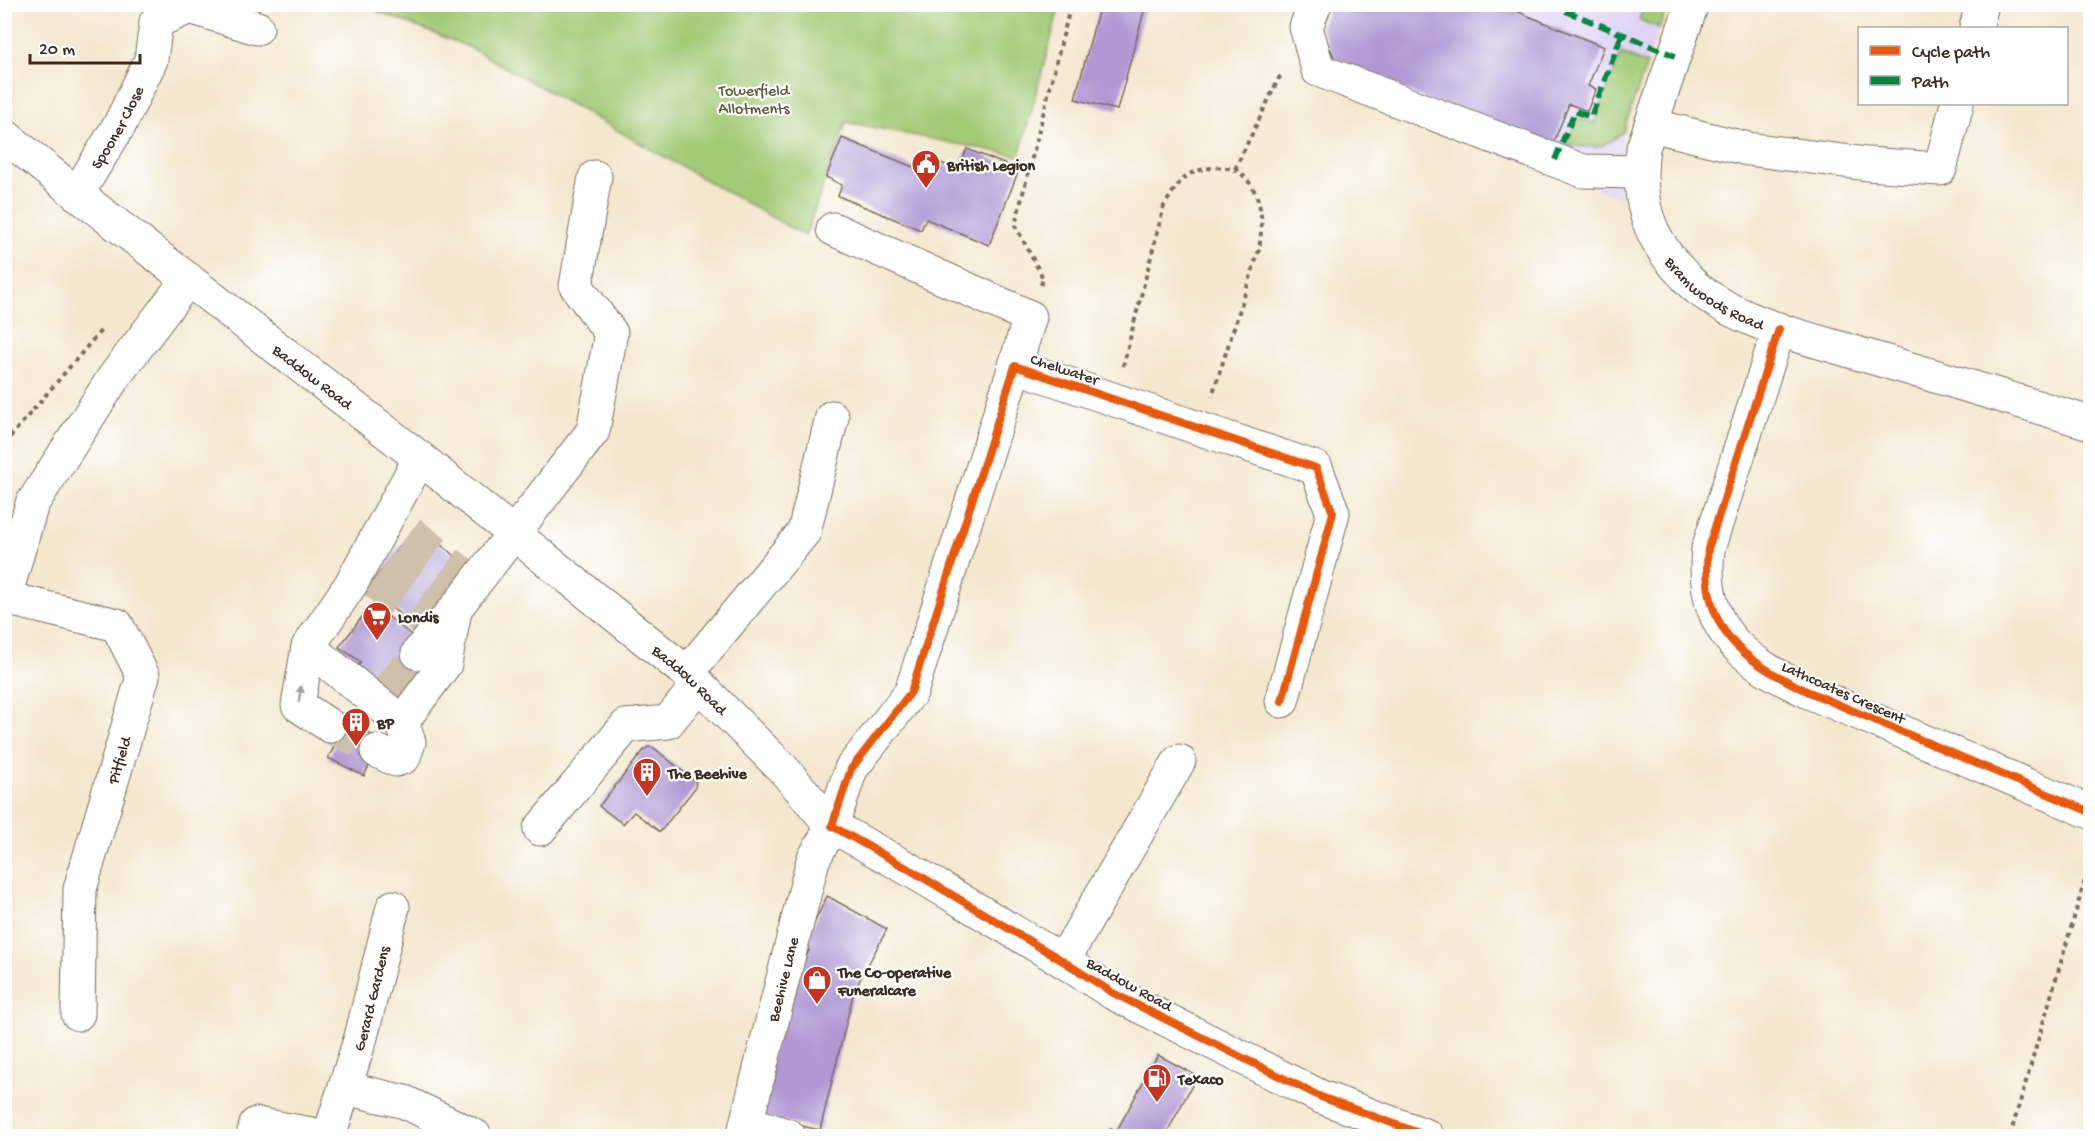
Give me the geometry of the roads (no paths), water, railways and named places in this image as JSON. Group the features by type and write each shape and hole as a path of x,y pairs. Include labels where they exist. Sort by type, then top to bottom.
{"street":[{"path":"1315,4 1306,27 1318,70 1583,171 1640,172"},
{"name":"Bramwoods Road","path":"1692,4 1643,148 1640,172 1642,199 1648,223 1660,247 1675,267 1700,291 1725,307 1779,329 2091,423"},
{"path":"1976,27 1982,4"},
{"name":"Spooner Close","path":"77,194 120,124 151,60 156,22 190,8 258,28"},
{"path":"1651,125 1748,149 1867,164 1940,169 1957,105"},
{"name":"Baddow Road","path":"4,135 77,194 420,458 693,679 785,771 832,826 1064,961 1113,993 1311,1092 1377,1128 1427,1137"},
{"path":"389,705 445,664 436,623 593,432 611,333 576,286 595,177"},
{"path":"833,229 1030,317 1015,366"},
{"name":"Pitfield","path":"78,1014 80,889 143,676 117,625 5,599 32,504 114,376 188,279"},
{"name":"Lathcoates Crescent","path":"1779,329 1708,549 1706,574 1710,598 1719,623 1731,640 1747,656 1779,678 2091,812"},
{"name":"Chelwater","path":"832,826 851,769 910,692 1015,366 1316,468 1333,513 1282,701"},
{"path":"540,829 626,726 668,722 693,679 804,532 832,417"},
{"path":"330,726 298,705 308,646 383,549 420,458"},
{"path":"308,646 389,705 409,742 404,757 396,760 377,751"},
{"path":"1064,961 1179,761"},
{"name":"Beehive Lane","path":"745,1129 813,860 832,826"},
{"name":"Gerard Gardens","path":"329,1137 361,1037 393,908"},
{"path":"345,1088 405,1102 476,1137"},
{"path":"253,1137 256,1124 322,1137"},
{"path":"745,1129 789,1137"}],"tunnel":[{"path":"410,532 465,575"},
{"path":"391,557 445,601"},
{"path":"373,581 427,623"},
{"path":"387,691 418,653"},
{"path":"330,726 377,751"}],"place":[{"name":"British Legion","path":"926,190"},
{"name":"Londis","path":"377,642"},
{"name":"BP","path":"356,748"},
{"name":"The Beehive","path":"647,798"},
{"name":"The Co-operative Funeralcare","path":"817,1006"},
{"name":"Texaco","path":"1157,1104"}],"park label":[{"name":"Towerfield Allotments","path":"754,98"}]}
